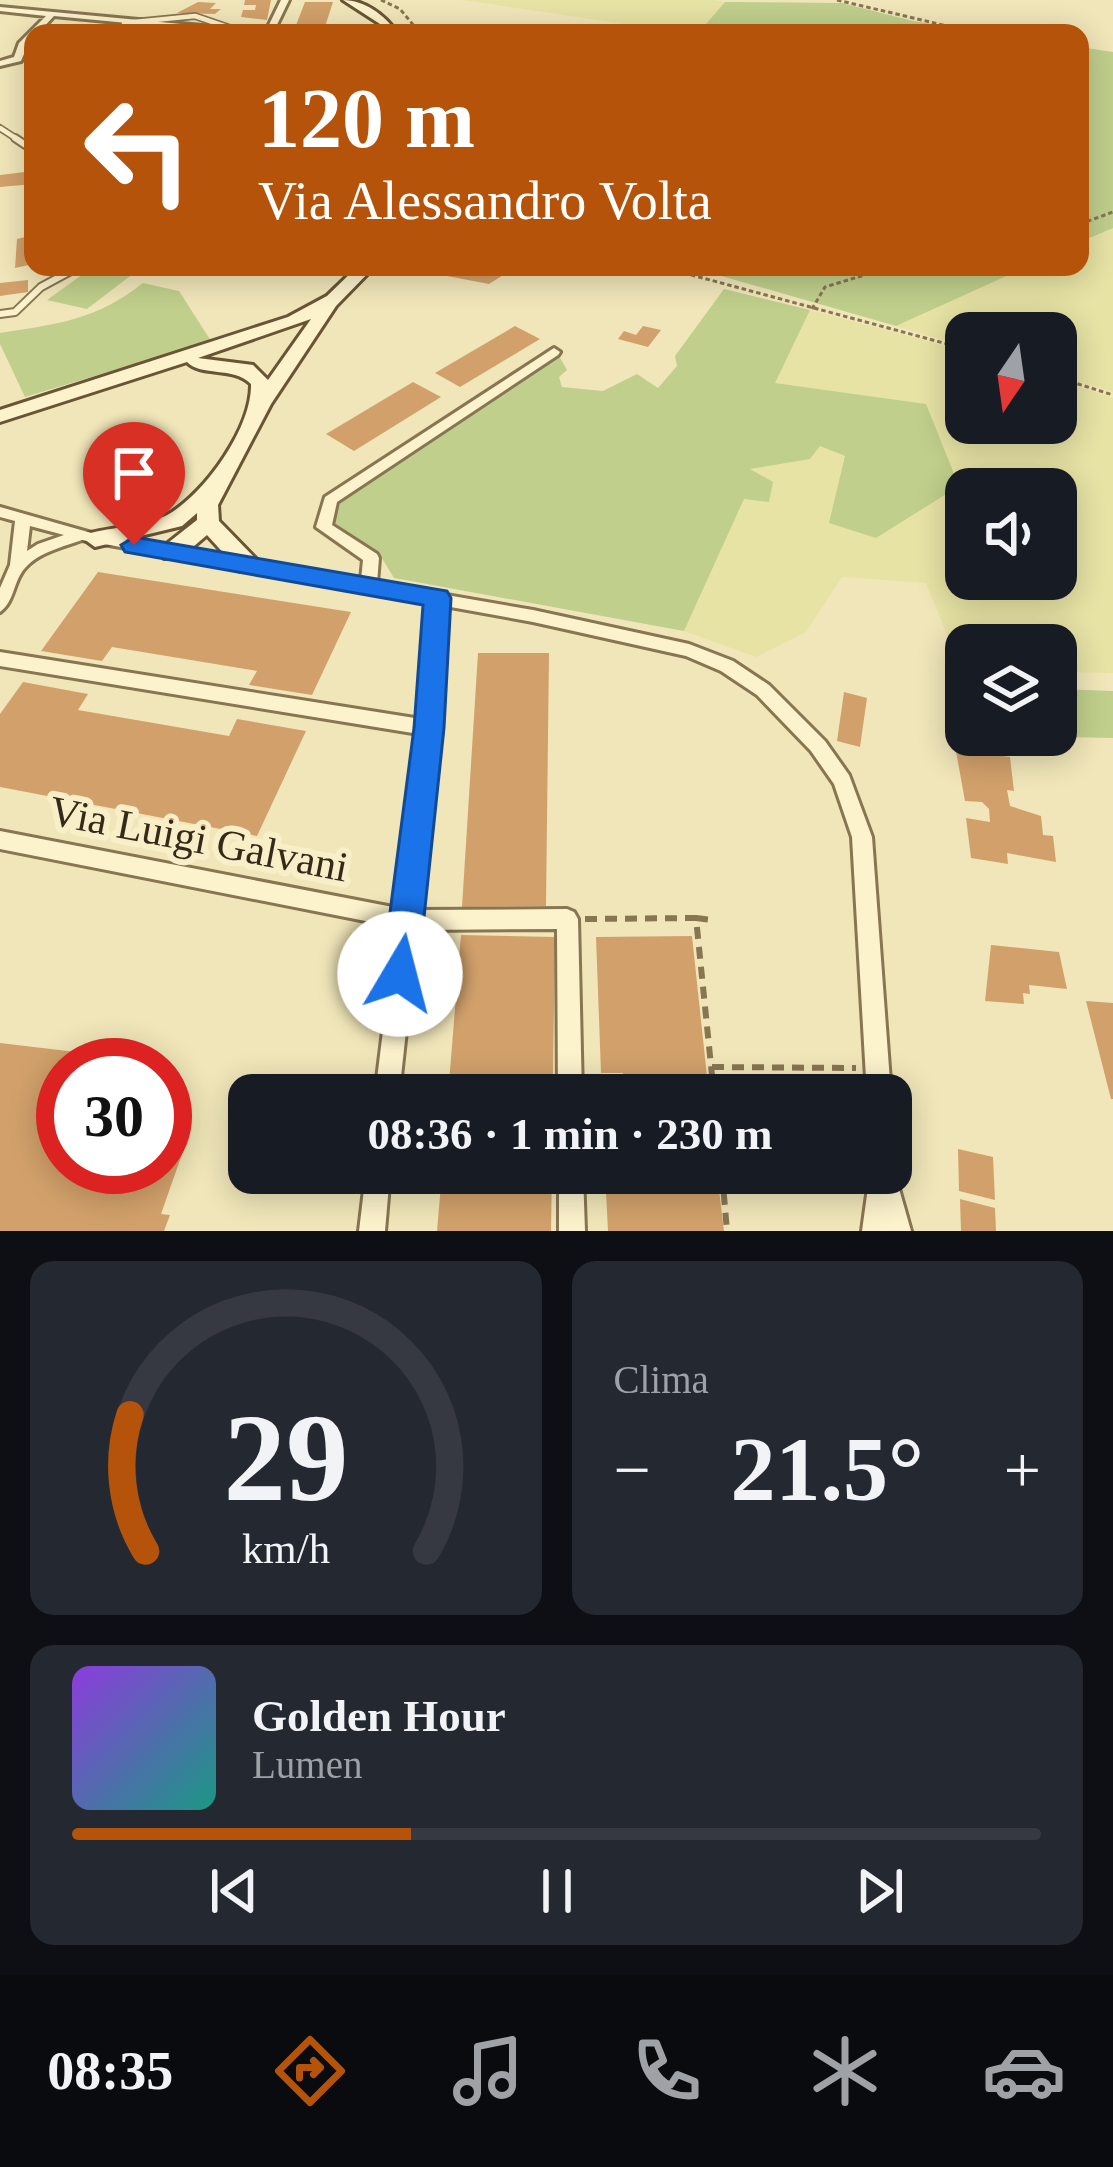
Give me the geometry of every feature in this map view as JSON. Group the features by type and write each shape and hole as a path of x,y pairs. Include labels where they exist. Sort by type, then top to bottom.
{"main road":[{"path":"348,0 385,24"},
{"path":"88,537 174,520 212,489 261,404 333,300 358,276"},
{"path":"0,416 294,322 333,300"},
{"path":"166,365 211,363 246,369 260,383 261,404"},
{"path":"172,552 208,523 212,489"},
{"path":"172,552 174,520"},
{"path":"208,523 248,566"}],"street":[{"path":"0,8 16,0"},
{"path":"0,8 142,24"},
{"path":"42,24 50,16"},
{"path":"0,64 18,59 24,43"},
{"path":"369,586 370,558 324,527 323,514 331,500 554,352"},
{"path":"0,512 88,537 437,598 689,650 727,666 789,711 842,781 862,837 878,1074"},
{"path":"0,606 18,565 23,520"},
{"path":"43,548 47,526"},
{"path":"18,565 43,548 88,537"},
{"path":"390,1074 429,728 437,598"},
{"path":"0,659 429,728"},
{"name":"Via Luigi Galvani","path":"0,840 408,920 567,919"},
{"path":"567,919 570,1074"},
{"path":"372,1231 376,1194"},
{"path":"572,1194 572,1231"},
{"path":"875,1231 879,1194"},
{"path":"888,1194 898,1231"}],"lane":[{"path":"0,314 15,312 61,276"}],"path":[{"path":"381,0 400,9 412,24"},
{"path":"837,0 939,24"},
{"path":"694,276 945,344"},
{"path":"812,309 825,286 860,276"},
{"path":"1077,384 1113,395"},
{"path":"567,919 712,920"},
{"path":"696,919 712,1074"},
{"path":"712,1067 878,1069"},
{"path":"724,1194 727,1231"}],"shaded area":[{"path":"462,0 725,2 706,24 624,24"},
{"path":"1113,227 1113,392 1077,381 1077,312 945,312 945,341 896,326 1005,276 1089,276 1089,238"},
{"path":"810,310 945,345 945,444 1077,444 1077,386 1113,398 1113,673 1077,672 1077,624 945,624 945,630 926,583 842,577 806,632 756,657 684,631 744,499 768,502 747,469 810,459 820,445 845,457 926,404 774,383"}],"green space":[{"path":"725,2 842,3 932,24 706,24"},
{"path":"1089,48 1113,52 1113,228 1089,238"},
{"path":"80,276 130,276 87,309 47,300"},
{"path":"721,276 1006,276 896,326"},
{"path":"143,283 179,291 211,341 25,397 0,344 0,333 92,313"},
{"path":"724,289 810,310 775,383 926,404 952,468 945,468 945,495 876,538 829,523 845,456 820,446 810,459 750,469 773,482 769,502 744,499 684,631 394,578 380,555 334,529 334,508 344,496 559,356 567,370 559,377 562,387 603,391 637,374 658,388 677,366 675,356"},
{"path":"1077,690 1113,691 1113,738 1077,737"}],"building":[{"path":"245,0 271,0 267,20 241,17 243,10 255,10 256,5 244,5"},
{"path":"198,2 216,3 210,9 221,9 215,14 177,13"},
{"path":"305,2 333,2 326,24 296,24"},
{"path":"24,172 24,185 0,187 0,175"},
{"path":"24,237 24,266 15,268 17,239"},
{"path":"447,276 502,276 489,284"},
{"path":"28,280 28,292 0,296 0,283"},
{"path":"515,326 540,339 460,387 435,373"},
{"path":"643,326 661,330 648,347 618,339 624,331 636,335"},
{"path":"413,382 441,397 354,451 326,434"},
{"path":"98,572 351,612 312,695 249,685 257,671 112,647 102,661 41,651"},
{"path":"478,653 549,653 546,906 462,907"},
{"path":"23,682 88,694 78,710 229,736 237,719 306,731 257,836 0,787 0,714"},
{"path":"844,692 867,698 860,747 837,741"},
{"path":"957,756 1010,757 1014,791 1007,790 1010,806 1041,816 1043,835 1053,836 1056,862 1007,853 1008,864 971,858 966,818 990,822 989,809 982,802 965,801"},
{"path":"461,935 555,937 553,1074 450,1074"},
{"path":"692,936 707,1074 601,1073 596,937"},
{"path":"991,945 1059,952 1067,989 1029,985 1030,994 1023,993 1024,1004 985,1001"},
{"path":"1086,1001 1113,1003 1113,1099 1111,1099"},
{"path":"0,1043 36,1047 36,1194 168,1194 161,1214 170,1215 164,1231 0,1231"},
{"path":"958,1149 993,1157 995,1200 959,1191"},
{"path":"440,1194 552,1194 551,1231 437,1231"},
{"path":"606,1194 720,1194 724,1231 608,1231"},
{"path":"960,1199 995,1208 996,1231 961,1231"}],"route":[{"path":"134,545 437,598 429,728 400,974"}]}
